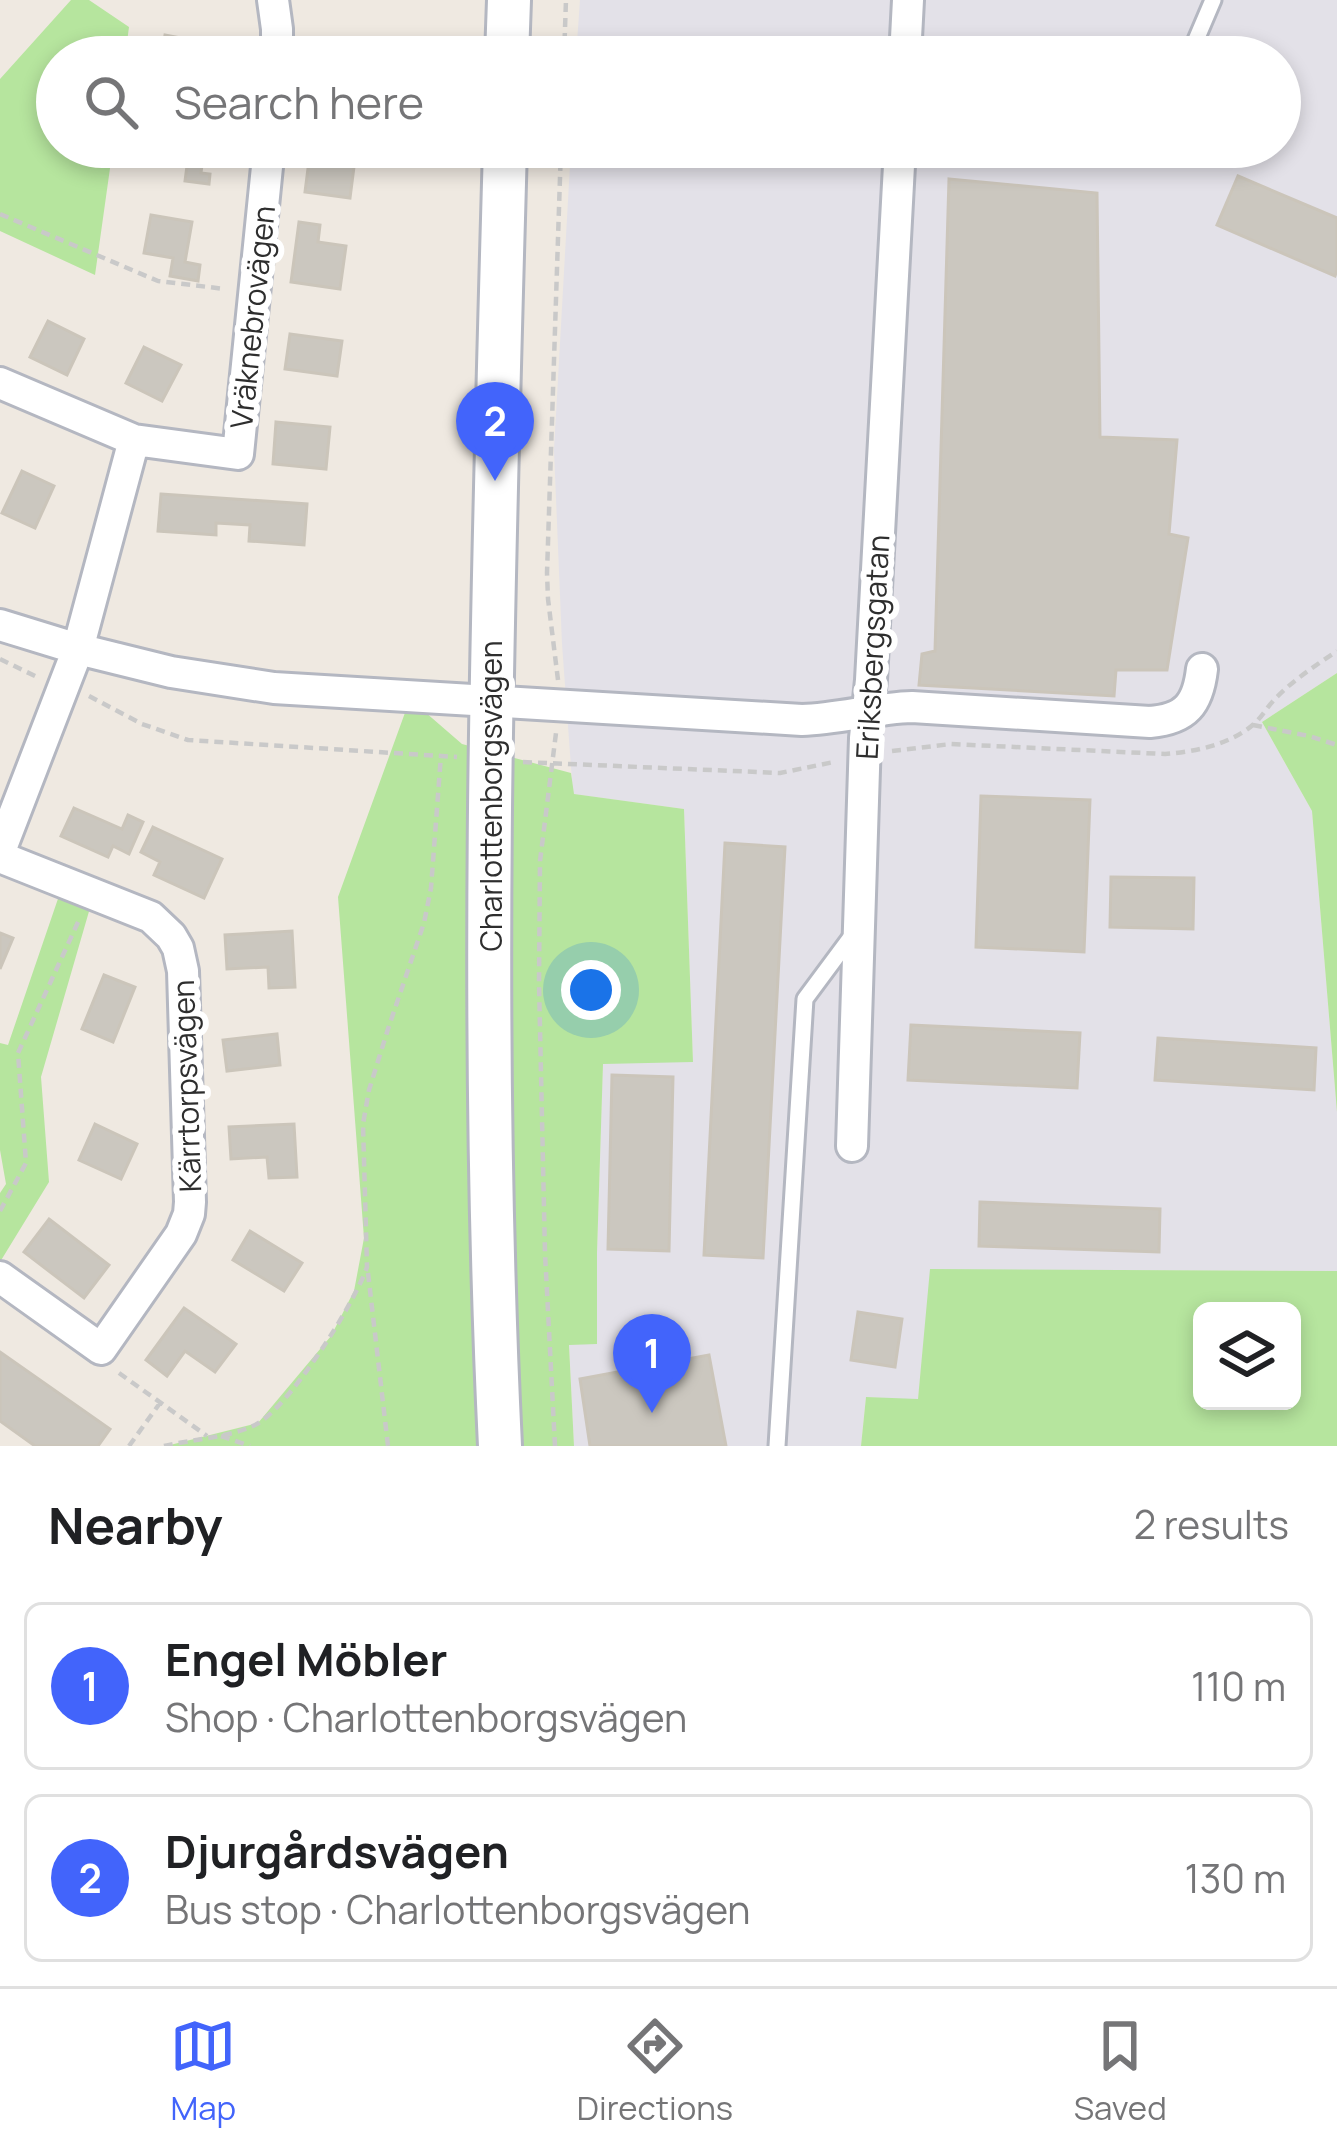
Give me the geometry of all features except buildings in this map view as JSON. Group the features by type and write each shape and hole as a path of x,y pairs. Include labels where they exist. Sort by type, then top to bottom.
{"main road":[{"path":"508,36 509,0"},
{"name":"Charlottenborgsvägen","path":"500,1446 489,1130 490,702 504,168"}],"street":[{"path":"273,0 277,36"},
{"path":"906,36 908,0"},
{"name":"Vräknebrovägen","path":"0,383 134,440 238,454 267,168"},
{"name":"Eriksbergsgatan","path":"853,1146 864,757 899,168"},
{"path":"78,650 134,440"},
{"path":"0,625 78,650 238,684 802,720 912,707 1169,720 1192,704 1202,669"},
{"name":"Kärrtorpsvägen","path":"78,650 0,854 151,917 171,936 183,971 190,1202 186,1226 101,1349"},
{"path":"0,1277 101,1349"}],"lane":[{"path":"1198,36 1213,0"},
{"path":"777,1446 805,999 860,926"}],"path":[{"path":"564,36 566,0"},
{"path":"555,1446 544,1253 539,861 558,682 547,573 560,168"},
{"path":"0,214 158,281 254,293"},
{"path":"552,763 780,773 950,744 1190,752 1253,725 1274,700 1337,651"},
{"path":"0,658 142,724 188,740 441,755 424,923 369,1090 363,1124 367,1267 388,1446"},
{"path":"1253,725 1337,745"},
{"path":"0,1211 26,1162 18,1053 91,893"},
{"path":"164,1446 239,1432 261,1422 331,1337 367,1267"},
{"path":"101,1349 118,1372 207,1436"},
{"path":"129,1446 160,1403"},
{"path":"219,1435 250,1446"}],"shaded area":[{"path":"580,0 1337,0 1337,673 1262,722 1312,811 1337,1112 1337,1271 931,1270 918,1400 866,1397 861,1446 574,1446 569,1344 597,1344 603,1063 693,1061 684,809 573,794 554,450 570,168 1301,168 1301,36 577,36"}],"green space":[{"path":"71,0 89,0 129,27 128,36 39,36"},
{"path":"36,39 36,168 110,168 95,275 0,231 0,79"},
{"path":"1337,673 1337,1112 1312,811 1262,722"},
{"path":"410,699 462,744 571,773 574,794 684,809 693,1062 603,1064 597,1344 569,1345 574,1446 166,1446 258,1423 331,1336 354,1291 364,1238 338,897"},
{"path":"62,887 92,901 41,1077 49,1182 0,1262 0,1193 6,1184 0,1150 0,1043 8,1045"},
{"path":"930,1269 1337,1271 1337,1446 861,1446 866,1397 918,1399"}],"place":[{"name":"Djurgårdsvägen","path":"495,481"},
{"name":"Engel Möbler","path":"652,1413"}]}
